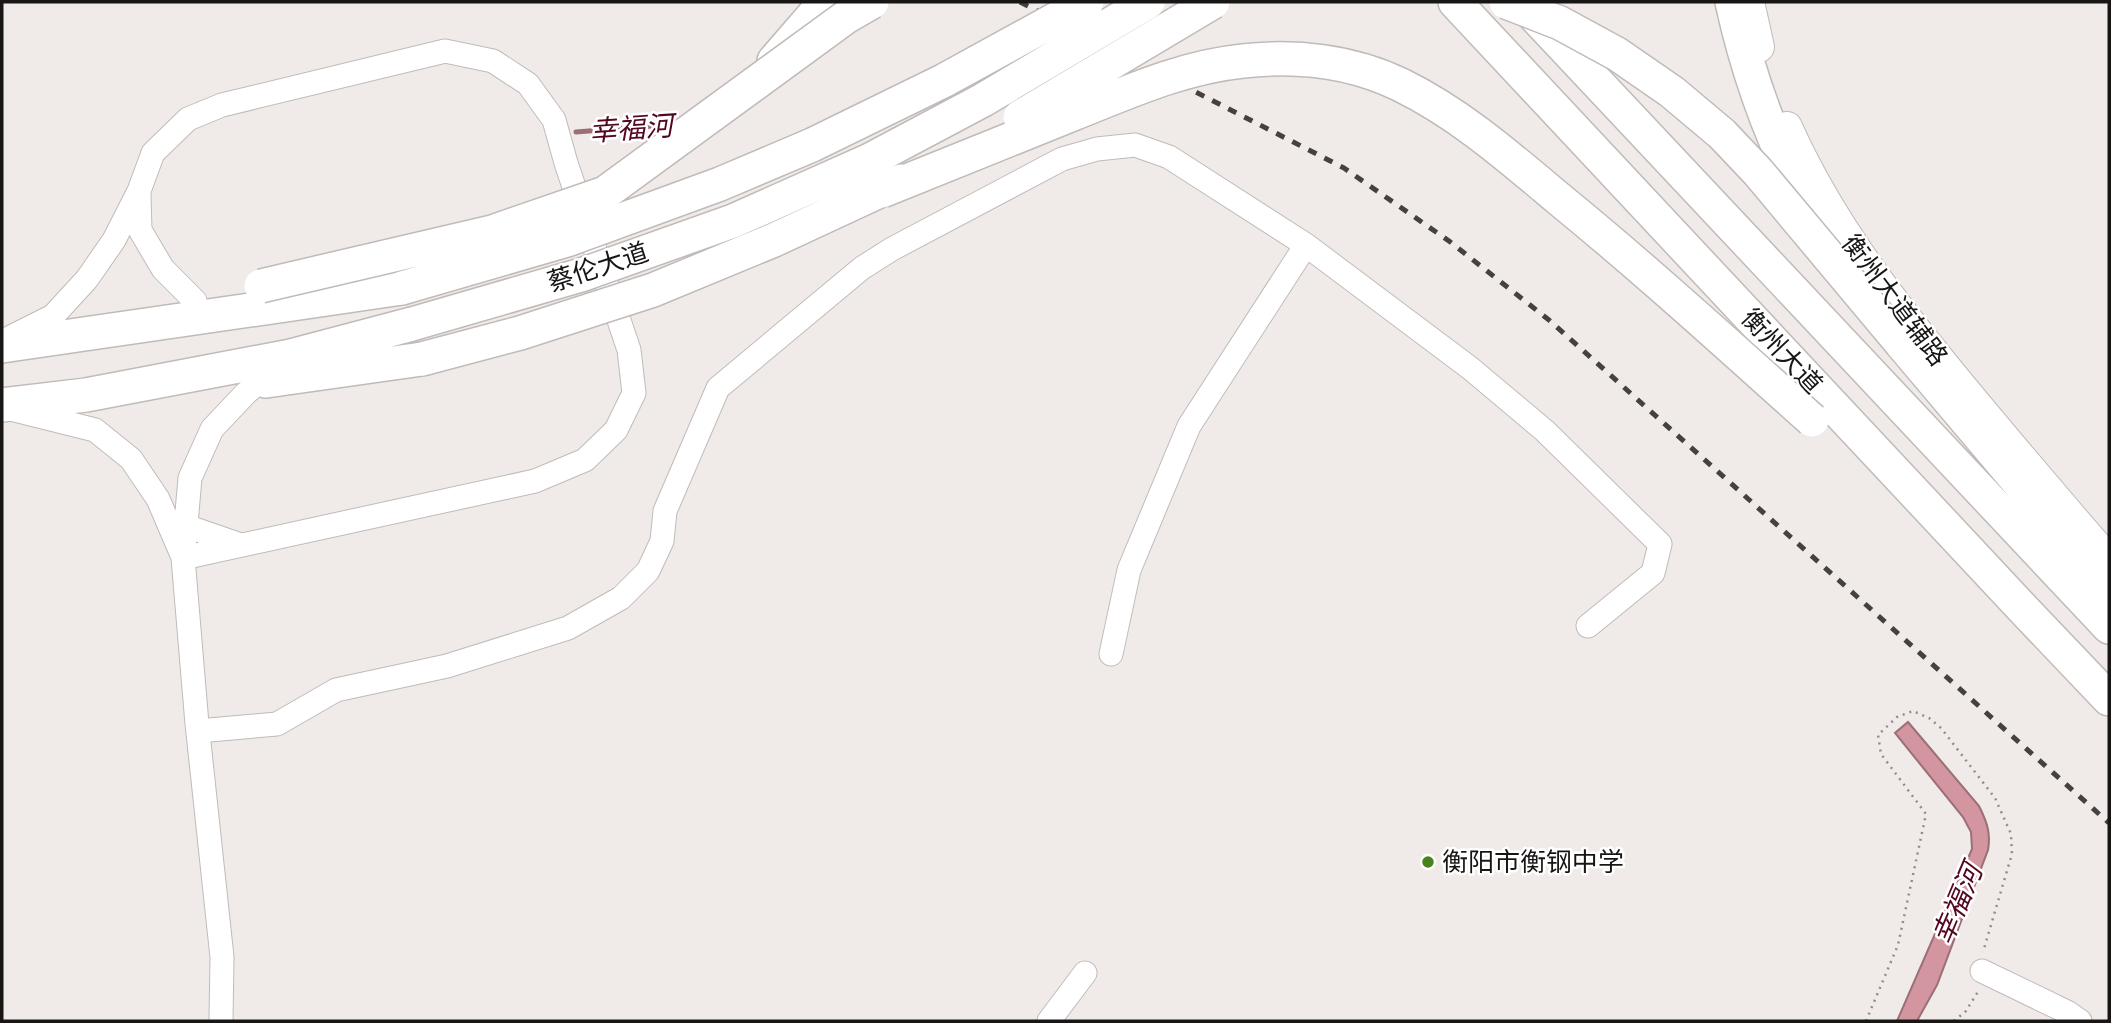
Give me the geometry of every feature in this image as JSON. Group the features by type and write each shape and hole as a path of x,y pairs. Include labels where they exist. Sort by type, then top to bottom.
{"highway":[{"path":"740,96 784,51 825,2"},
{"path":"2,344 492,232 605,193 846,17 872,2"},
{"name":"蔡伦大道","path":"2,344 345,298 401,288 568,240 720,184 812,145 943,81 1087,2"},
{"name":"蔡伦大道","path":"2,406 86,395 291,356 581,275 733,222 870,160 960,112 1149,2"},
{"path":"882,191 1010,123 1213,2"},
{"name":"衡州大道","path":"1455,2 2109,699"},
{"path":"1506,2 1560,23 1617,54 1672,92 1722,134 1758,172 2109,586"},
{"name":"衡州大道","path":"1521,2 2109,627"},
{"path":"1732,2 1749,69 1799,191 1902,343"},
{"path":"86,395 259,382 422,359 520,333 653,290 774,240 882,191 1149,83 1195,69 1242,61 1297,58 1350,66 1400,85 1451,114 1498,148 1615,245 2026,612"},
{"path":"195,301 345,298"}],"main road":[{"name":"衡州大道辅路","path":"1749,2 1760,54 1777,103 1798,153 1822,199 1848,240 1924,342 2109,560"}],"street":[{"path":"2,344 52,316 87,279 114,240 139,191 153,153 188,118 222,105 445,51 493,61 528,84 554,120 629,350 634,393 617,430 585,460 535,481 183,558"},
{"path":"198,731 277,724 336,690 447,666 568,628 621,598 648,571 662,541 665,511 718,388 862,268 892,249 1062,159 1097,149 1135,145 1169,157 1306,245 1470,369 1545,431 1660,544 1653,573 1588,626"},
{"path":"139,191 140,230 163,269 195,301"},
{"path":"1111,653 1129,570 1189,426 1306,245"},
{"path":"221,1021 222,957 183,558 190,478 212,429 259,382 291,356"},
{"path":"2,406 95,430 131,459 159,499 183,558"},
{"path":"186,526 241,545"},
{"path":"1982,971 2067,1012 2080,1021"},
{"path":"1049,1021 1085,973"}],"path":[{"path":"1866,1021 1898,945 1926,814 1881,754 1878,735 1897,717 1913,711 1929,718 1941,728 1995,798 2011,834 2012,855 1982,956 1981,986 1974,1001 1954,1021"}],"water":[{"path":"1908,722 1979,806 1988,828 1989,844 1937,985 1917,1021 1897,1021 1972,849 1971,832 1963,817 1895,733"}],"waterway":[{"name":"幸福河","path":"576,132 677,124"}],"railway":[{"path":"1020,2 1344,168 1449,241 1549,320 2109,823"}],"place":[{"name":"衡阳市衡钢中学","path":"1428,862"}]}
